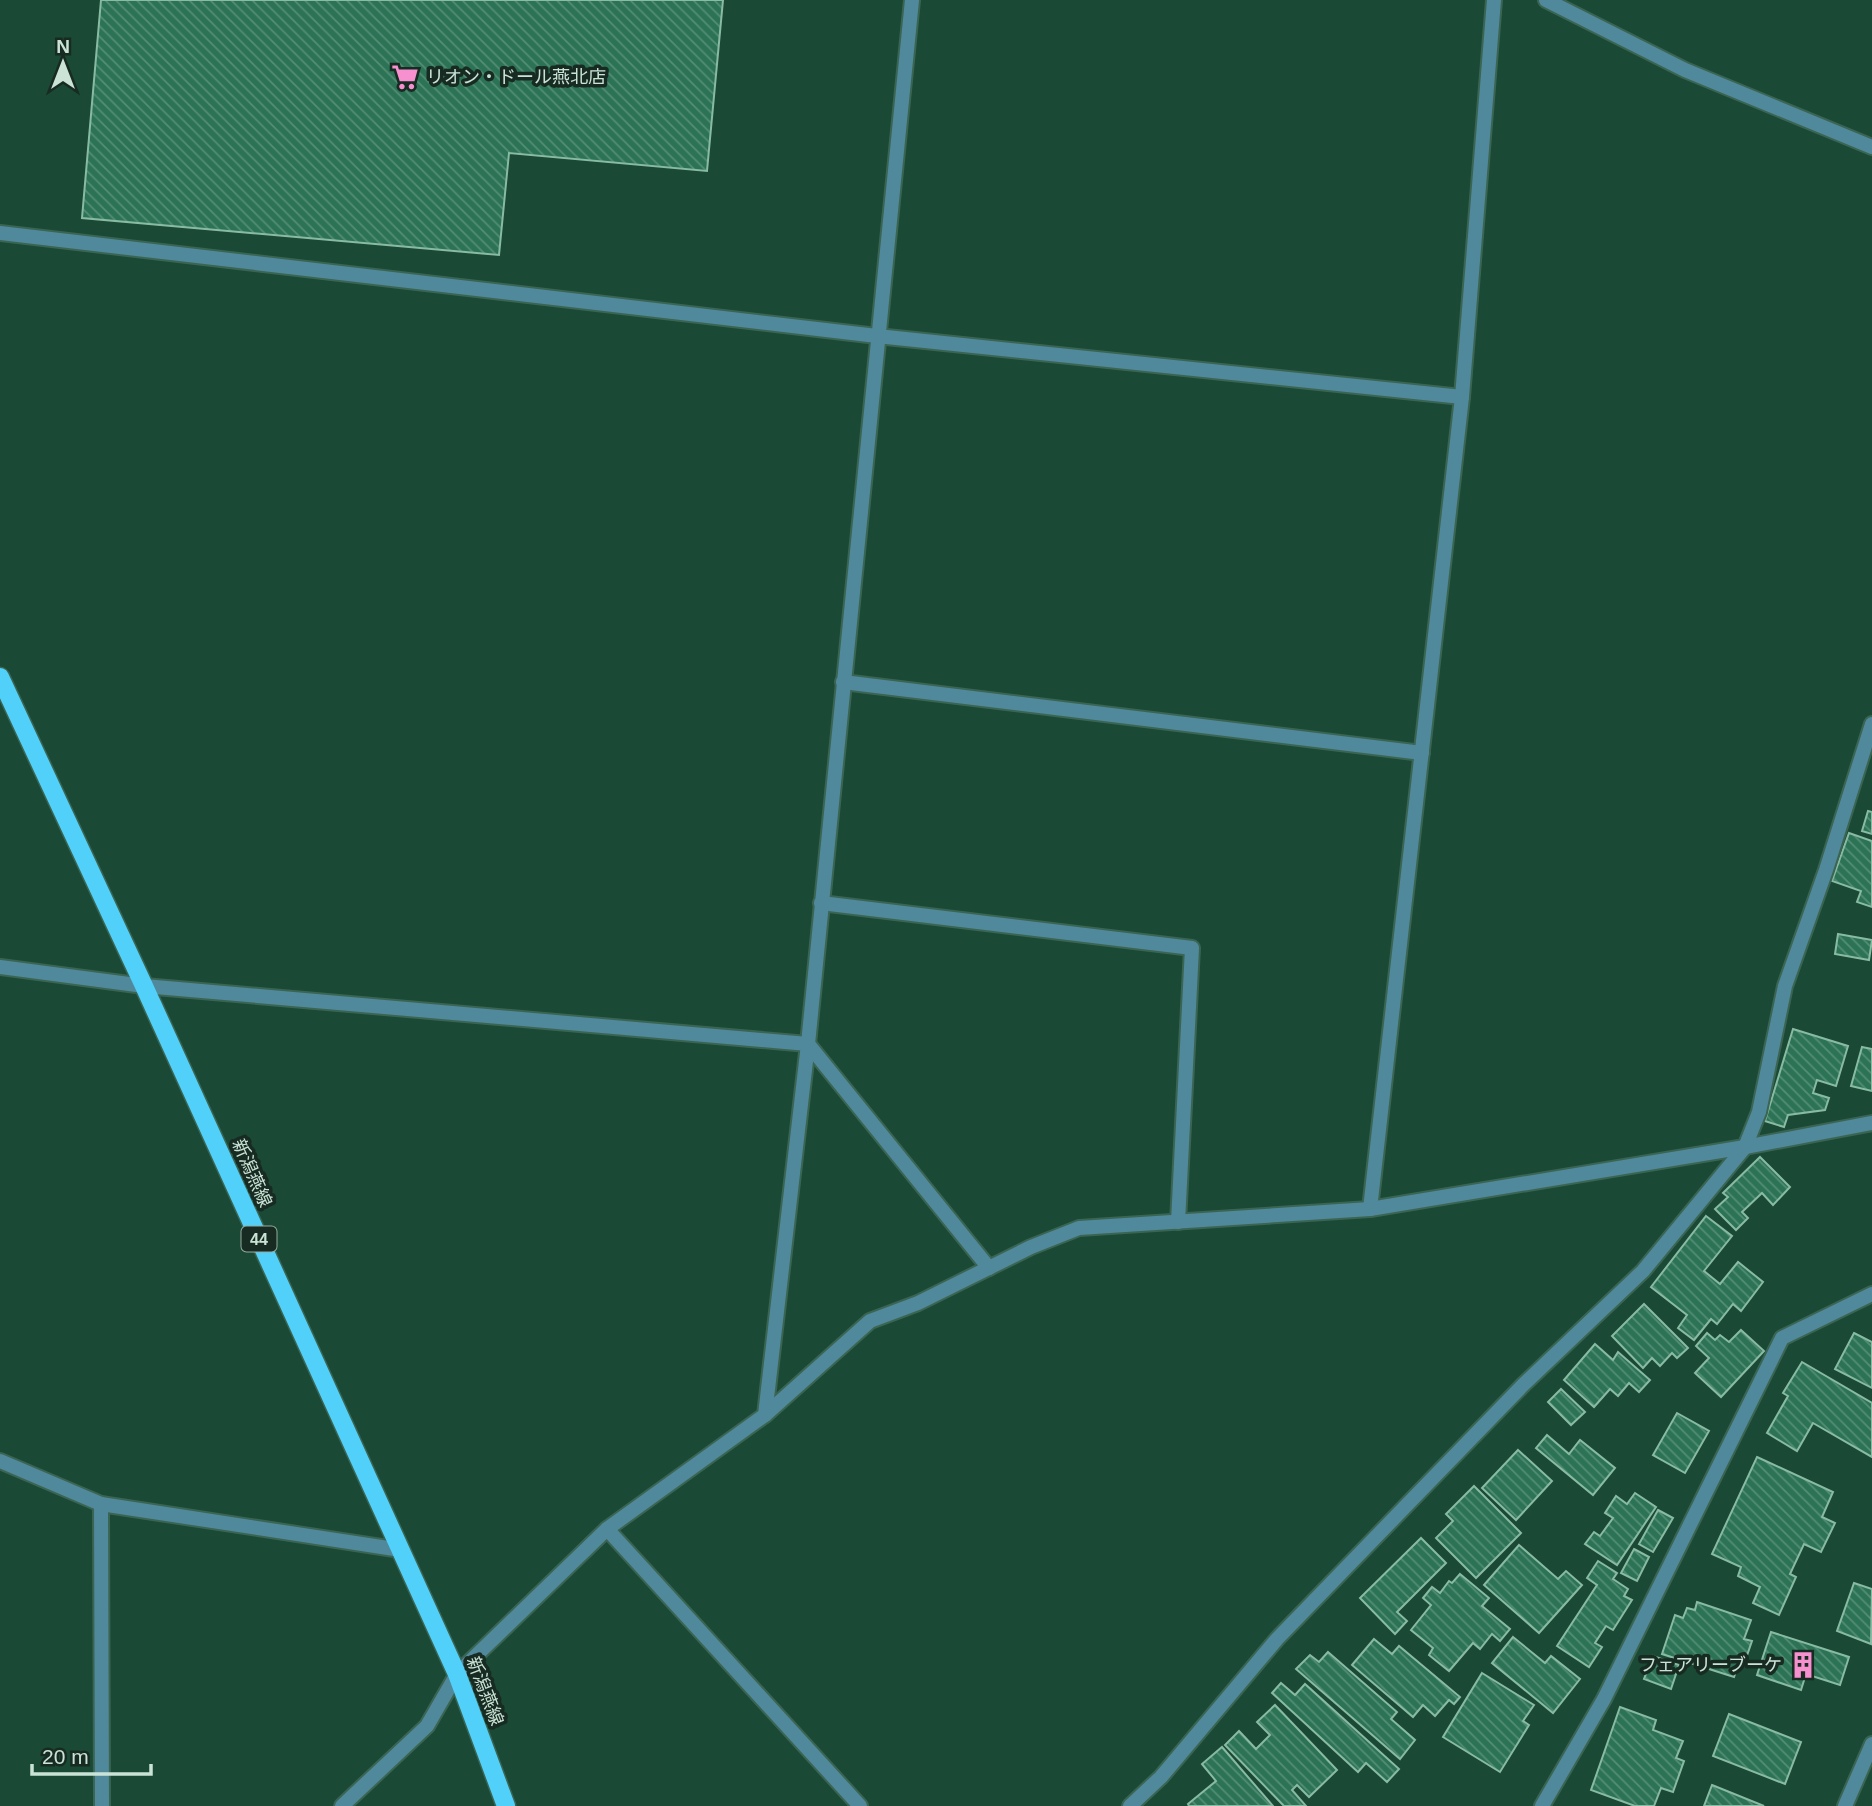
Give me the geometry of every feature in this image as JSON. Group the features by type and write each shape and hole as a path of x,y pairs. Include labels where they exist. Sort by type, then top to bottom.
{"main road":[{"name":"新潟燕線","path":"0,677 144,986 457,1674 506,1806"}],"street":[{"path":"765,1415 808,1044 912,0"},
{"path":"1370,1209 1462,397 1493,0"},
{"path":"1546,0 1685,70 1872,147"},
{"path":"0,233 877,336 1462,397"},
{"path":"843,682 1422,753"},
{"path":"1130,1806 1161,1777 1277,1639 1524,1385 1643,1271 1745,1147 1759,1112 1785,986 1826,870 1872,724"},
{"path":"821,903 1192,948 1178,1222"},
{"path":"0,967 144,986 808,1044 989,1268"},
{"path":"342,1806 427,1726 457,1674 607,1529 765,1415 870,1321 918,1303 1031,1247 1079,1228 1370,1209 1745,1147 1872,1123"},
{"path":"1542,1806 1604,1699 1782,1338 1872,1294"},
{"path":"0,1461 101,1504 401,1550"},
{"path":"101,1504 102,1806"},
{"path":"607,1529 860,1806"},
{"path":"1845,1806 1872,1744"}],"building":[{"name":"リオン・ドール燕北店","path":"101,0 723,0 707,171 509,153 499,255 82,218"},
{"path":"1868,811 1872,812 1872,834 1862,831"},
{"path":"1849,833 1872,841 1872,907 1857,902 1861,891 1832,881"},
{"path":"1838,934 1872,940 1869,960 1835,954"},
{"path":"1793,1029 1848,1046 1836,1086 1817,1080 1813,1093 1829,1098 1825,1110 1788,1115 1784,1127 1765,1121"},
{"path":"1862,1047 1872,1049 1872,1091 1851,1086"},
{"path":"1760,1157 1790,1187 1773,1205 1762,1193 1742,1212 1748,1218 1736,1230 1715,1209 1728,1197 1723,1193"},
{"path":"1706,1216 1732,1236 1704,1271 1720,1284 1738,1262 1763,1282 1741,1311 1733,1304 1717,1324 1711,1319 1694,1340 1678,1328 1687,1315 1651,1287"},
{"path":"1644,1304 1688,1348 1677,1358 1672,1353 1660,1366 1652,1358 1643,1368 1612,1336"},
{"path":"1741,1330 1764,1351 1721,1397 1695,1373 1709,1358 1696,1346 1707,1333 1715,1340 1720,1335 1729,1342"},
{"path":"1854,1333 1872,1342 1872,1388 1835,1369"},
{"path":"1595,1344 1613,1360 1618,1352 1650,1380 1639,1392 1629,1383 1618,1396 1610,1389 1594,1407 1564,1380"},
{"path":"1802,1362 1872,1403 1872,1457 1813,1423 1797,1451 1767,1433 1788,1396 1783,1393"},
{"path":"1561,1389 1585,1412 1571,1425 1548,1402"},
{"path":"1677,1413 1709,1431 1685,1473 1653,1455"},
{"path":"1547,1435 1569,1454 1580,1440 1615,1468 1593,1495 1536,1448"},
{"path":"1518,1450 1552,1481 1516,1520 1482,1488"},
{"path":"1757,1457 1833,1492 1822,1517 1835,1523 1821,1552 1804,1544 1790,1574 1796,1577 1779,1615 1753,1603 1760,1587 1738,1576 1741,1567 1712,1554"},
{"path":"1474,1486 1521,1533 1476,1578 1436,1538 1453,1521 1446,1514"},
{"path":"1635,1493 1656,1507 1617,1565 1585,1544 1594,1532 1600,1536 1613,1518 1605,1513 1616,1496 1627,1504"},
{"path":"1658,1510 1673,1518 1653,1552 1639,1544"},
{"path":"1421,1538 1446,1563 1397,1612 1407,1621 1395,1634 1360,1598"},
{"path":"1519,1545 1558,1579 1566,1571 1582,1585 1539,1633 1484,1585"},
{"path":"1634,1549 1649,1557 1637,1581 1621,1573"},
{"path":"1598,1561 1617,1573 1613,1579 1628,1589 1624,1596 1632,1600 1613,1630 1606,1626 1595,1643 1602,1647 1589,1667 1557,1646 1597,1585 1587,1578"},
{"path":"1460,1574 1489,1598 1482,1606 1510,1629 1500,1641 1492,1634 1480,1649 1473,1643 1449,1671 1429,1655 1433,1648 1411,1630 1431,1605 1423,1598 1432,1587 1440,1593 1449,1581 1452,1583"},
{"path":"1854,1583 1872,1589 1871,1644 1837,1631"},
{"path":"1697,1602 1751,1620 1744,1639 1752,1641 1745,1661 1740,1660 1734,1677 1662,1654 1675,1615 1683,1618 1687,1608 1695,1610"},
{"name":"フェアリーブーケ","path":"1771,1632 1849,1657 1840,1685 1806,1674 1801,1690 1757,1675"},
{"path":"1513,1637 1545,1663 1551,1656 1580,1679 1553,1713 1492,1663"},
{"path":"1374,1639 1392,1654 1399,1646 1460,1697 1454,1704 1449,1700 1435,1716 1423,1705 1413,1717 1352,1665"},
{"path":"1328,1652 1397,1712 1391,1719 1415,1740 1400,1759 1296,1669 1310,1655 1319,1662"},
{"path":"1653,1656 1679,1665 1671,1689 1644,1679"},
{"path":"1482,1673 1534,1705 1523,1721 1529,1725 1500,1772 1443,1737"},
{"path":"1281,1683 1295,1695 1305,1684 1399,1769 1387,1782 1366,1763 1358,1772 1272,1693"},
{"path":"1275,1705 1337,1770 1309,1797 1297,1785 1292,1790 1306,1806 1284,1806 1225,1745 1239,1731 1256,1749 1270,1735 1257,1722"},
{"path":"1620,1707 1656,1720 1653,1730 1683,1741 1676,1758 1684,1761 1673,1792 1661,1788 1654,1806 1635,1806 1591,1790"},
{"path":"1729,1714 1801,1742 1785,1784 1713,1756"},
{"path":"1222,1747 1273,1806 1189,1806 1188,1804 1216,1781 1202,1764"},
{"path":"1712,1785 1764,1806 1704,1806"}],"place":[{"name":"リオン・ドール燕北店","path":"405,77"},
{"name":"フェアリーブーケ","path":"1803,1665"}]}
